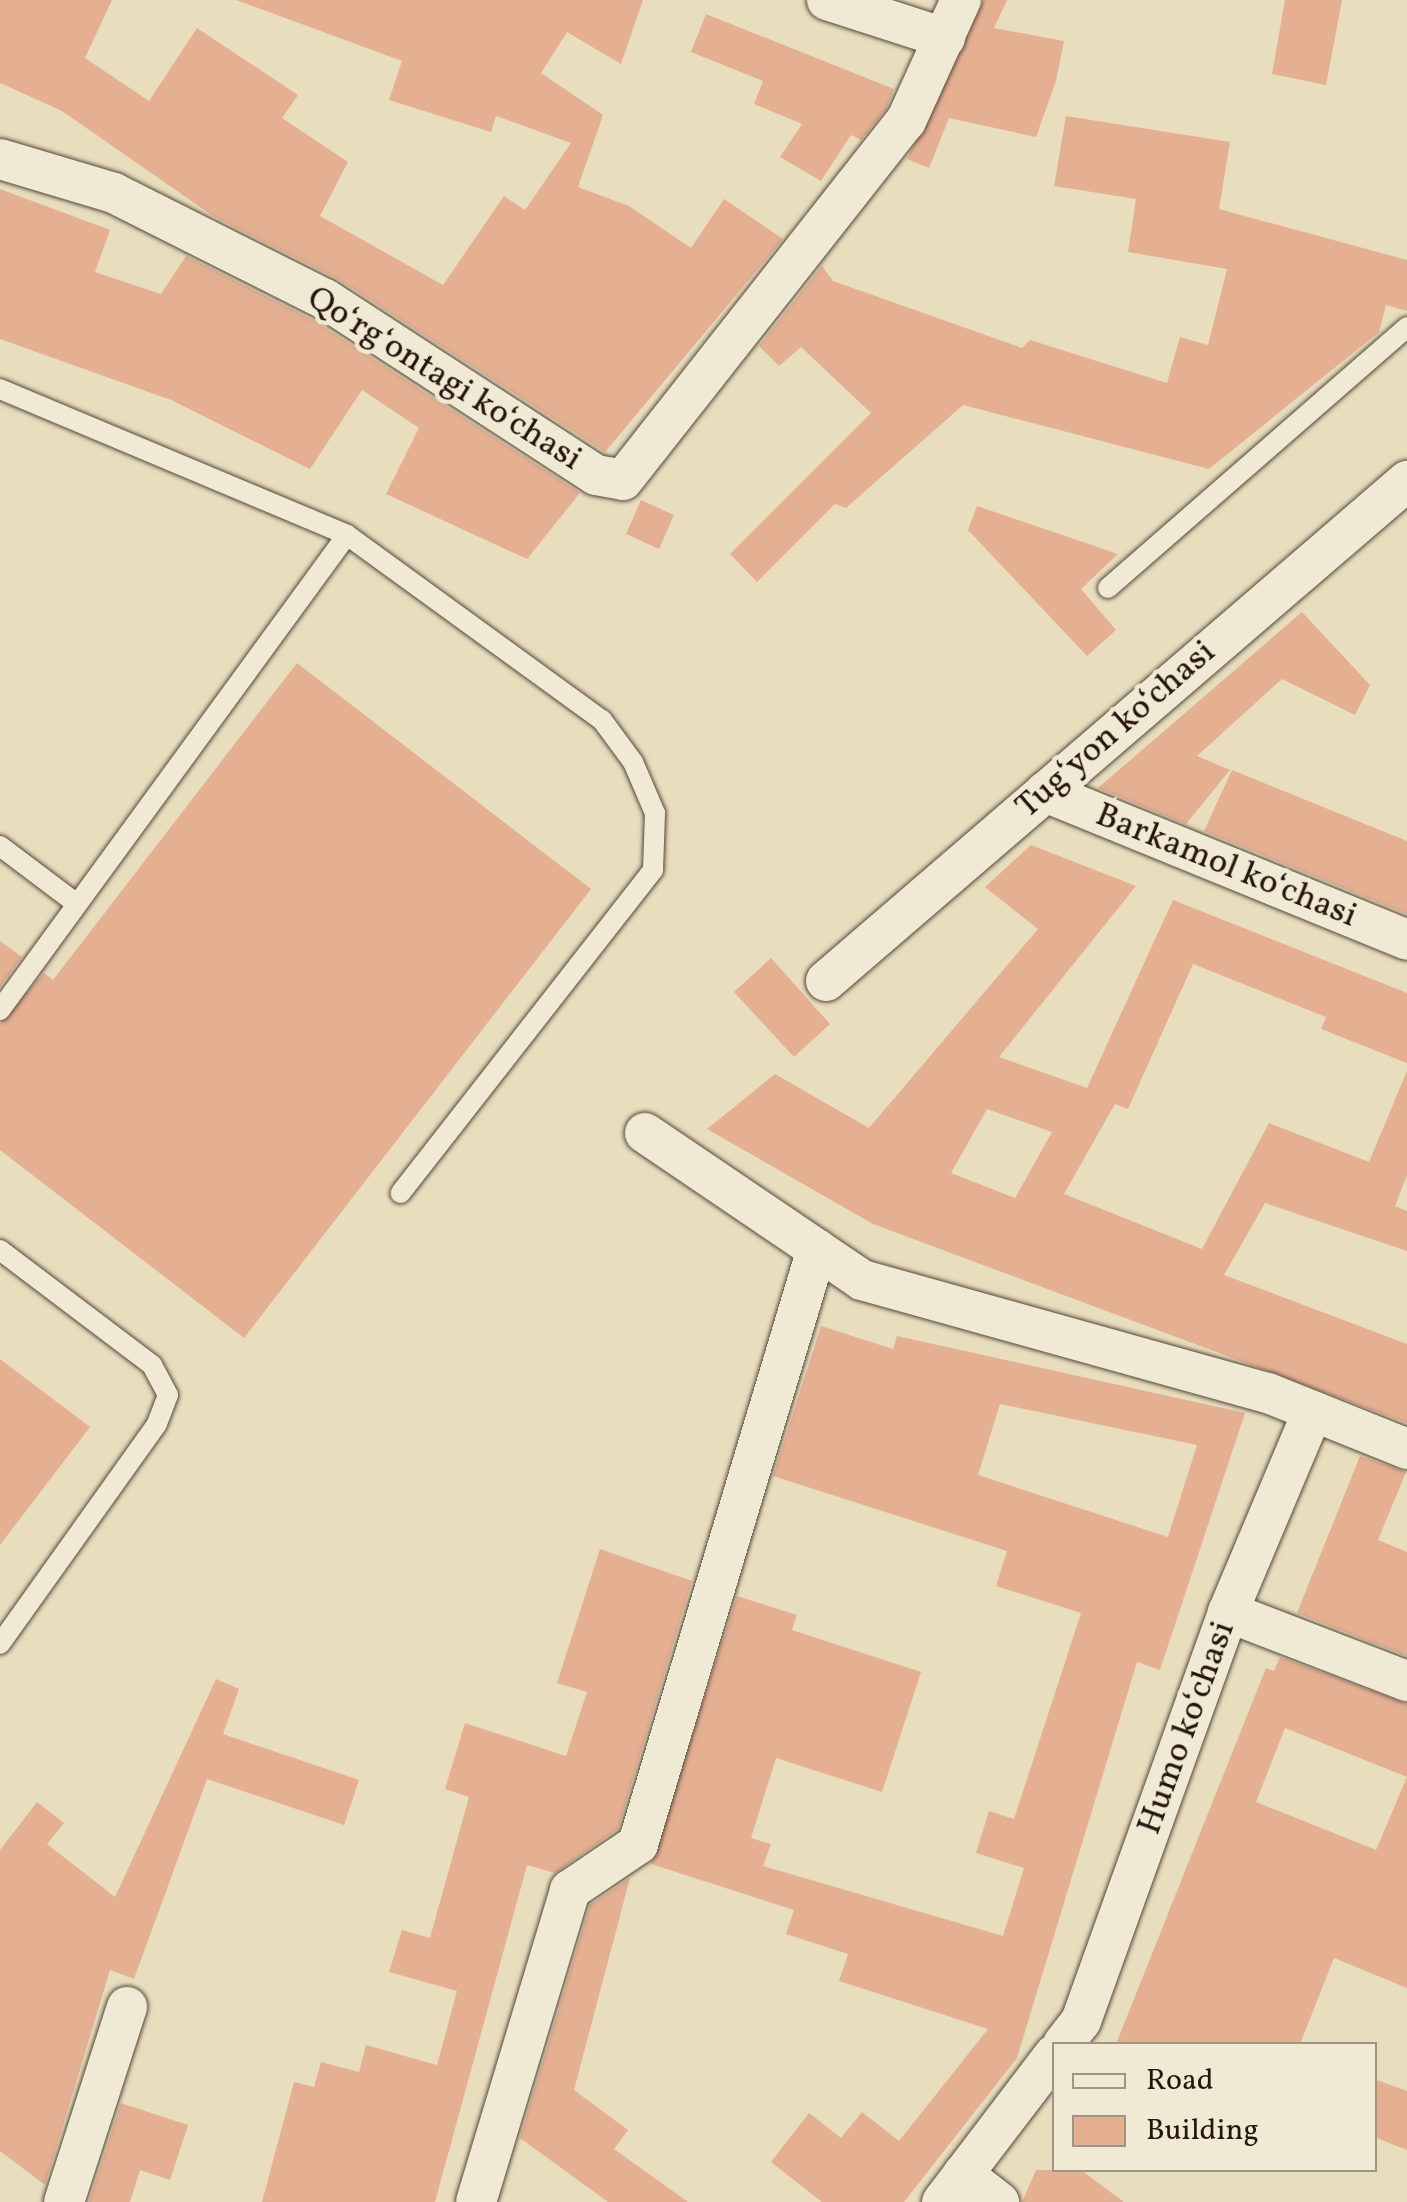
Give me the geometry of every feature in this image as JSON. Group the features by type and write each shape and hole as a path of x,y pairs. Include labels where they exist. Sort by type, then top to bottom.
{"street":[{"path":"827,0 945,38"},
{"name":"Qo‘rg‘ontagi ko‘chasi","path":"0,158 114,193 325,299 596,475 623,480 906,121 961,0"},
{"name":"Tugʻyon koʻchasi","path":"826,981 1407,481"},
{"name":"Barkamol koʻchasi","path":"1045,792 1407,940"},
{"path":"645,1133 862,1280 1312,1411 1407,1449"},
{"path":"476,2202 570,1890 638,1844 817,1249"},
{"name":"Humo koʻchasi","path":"1065,2042 1081,2021 1228,1612 1312,1411"},
{"path":"1228,1612 1407,1681"},
{"path":"64,2202 127,2007"},
{"path":"999,2202 952,2188 1052,2058"}],"lane":[{"path":"1108,588 1407,327"},
{"path":"0,389 347,535 602,720 655,813 653,870 401,1193"},
{"path":"0,1010 347,535"},
{"path":"0,846 77,904"},
{"path":"0,1250 152,1365 168,1395 157,1424 0,1644"}],"building":[{"path":"0,0 112,0 85,58 149,101 197,28 298,95 282,118 348,162 320,216 443,285 504,196 525,210 571,143 496,116 491,132 389,100 402,61 236,0 643,0 621,64 567,32 541,73 603,115 578,187 629,206 691,248 724,199 783,239 605,452 338,279 213,216 62,111 0,83"},
{"path":"984,0 1007,0 994,28 1064,41 1056,81 1036,137 949,118 929,168 907,159"},
{"path":"1285,0 1342,0 1326,85 1272,74"},
{"path":"706,14 894,89 886,109 861,140 851,135 821,181 780,157 802,124 754,104 763,81 691,52"},
{"path":"1066,116 1230,142 1219,209 1407,260 1407,311 1386,305 1379,332 1209,469 963,405 846,508 835,504 757,582 730,554 871,413 801,347 779,366 759,346 822,266 833,281 1022,348 1030,340 1167,383 1180,337 1208,345 1227,269 1128,252 1136,199 1054,186"},
{"path":"0,189 110,230 95,272 161,294 186,256 313,320 580,493 527,559 386,494 419,428 362,390 310,469 171,400 0,339"},
{"path":"641,500 674,515 659,549 626,534"},
{"path":"977,506 1118,554 1081,589 1116,630 1087,656 968,530"},
{"path":"1302,612 1370,685 1355,715 1282,679 1197,756 1230,770 1186,824 1098,788"},
{"path":"297,663 591,889 244,1338 0,1150 0,1024 44,973 53,980"},
{"path":"1232,770 1407,841 1407,914 1204,831"},
{"path":"1031,845 1136,886 999,1057 1087,1088 1173,900 1407,993 1407,1063 1321,1029 1326,1017 1193,964 1128,1109 1115,1104 1064,1194 1202,1249 1269,1123 1369,1162 1407,1071 1407,1175 1395,1206 1407,1211 1407,1251 1265,1203 1224,1275 1407,1344 1407,1423 873,1224 707,1129 775,1074 869,1128 1038,929 985,887","holes":["987,1109 1052,1132 1015,1198 951,1173"]},
{"path":"0,941 22,957 0,987"},
{"path":"771,958 830,1024 794,1057 734,992"},
{"path":"821,1326 893,1349 897,1336 1245,1413 1160,1670 1137,1662 1017,2058 904,2202 822,2202 771,2162 809,2113 841,2138 862,2112 899,2141 988,2029 839,1981 848,1954 786,1934 794,1910 651,1864 737,1596 797,1615 792,1630 921,1672 882,1792 776,1758 751,1838 771,1844 763,1866 1003,1936 1024,1868 976,1853 989,1811 1014,1819 1081,1613 996,1586 1007,1551 773,1476","holes":["1000,1404 1197,1445 1168,1537 978,1475"]},
{"path":"0,1359 90,1427 0,1545"},
{"path":"1360,1456 1406,1472 1378,1540 1407,1552 1407,1656 1297,1613"},
{"path":"600,1549 692,1581 618,1829 555,1873 527,1865 435,2202 262,2202 294,2082 314,2087 321,2062 359,2072 366,2045 437,2065 457,1991 389,1972 402,1930 430,1938 469,1797 445,1789 465,1723 566,1756 587,1692 557,1683"},
{"path":"1280,1657 1407,1704 1407,1777 1407,1988 1334,1958 1301,2042 1117,2042 1266,1668 1274,1671","holes":["1285,1728 1407,1777 1376,1850 1256,1802"]},
{"path":"216,1679 239,1689 223,1734 359,1780 344,1825 207,1779 134,1979 110,1970 45,2185 0,2151 0,1850 37,1802 64,1823 47,1844 115,1897"},
{"path":"630,1878 574,2090 628,2130 614,2149 688,2202 608,2202 520,2138 590,1905"},
{"path":"1377,2080 1407,2091 1407,2150 1377,2138"},
{"path":"121,2103 188,2125 170,2180 140,2170 130,2202 89,2202"},
{"path":"1036,2170 1052,2170 1084,2172 1124,2202 1022,2202"}]}
